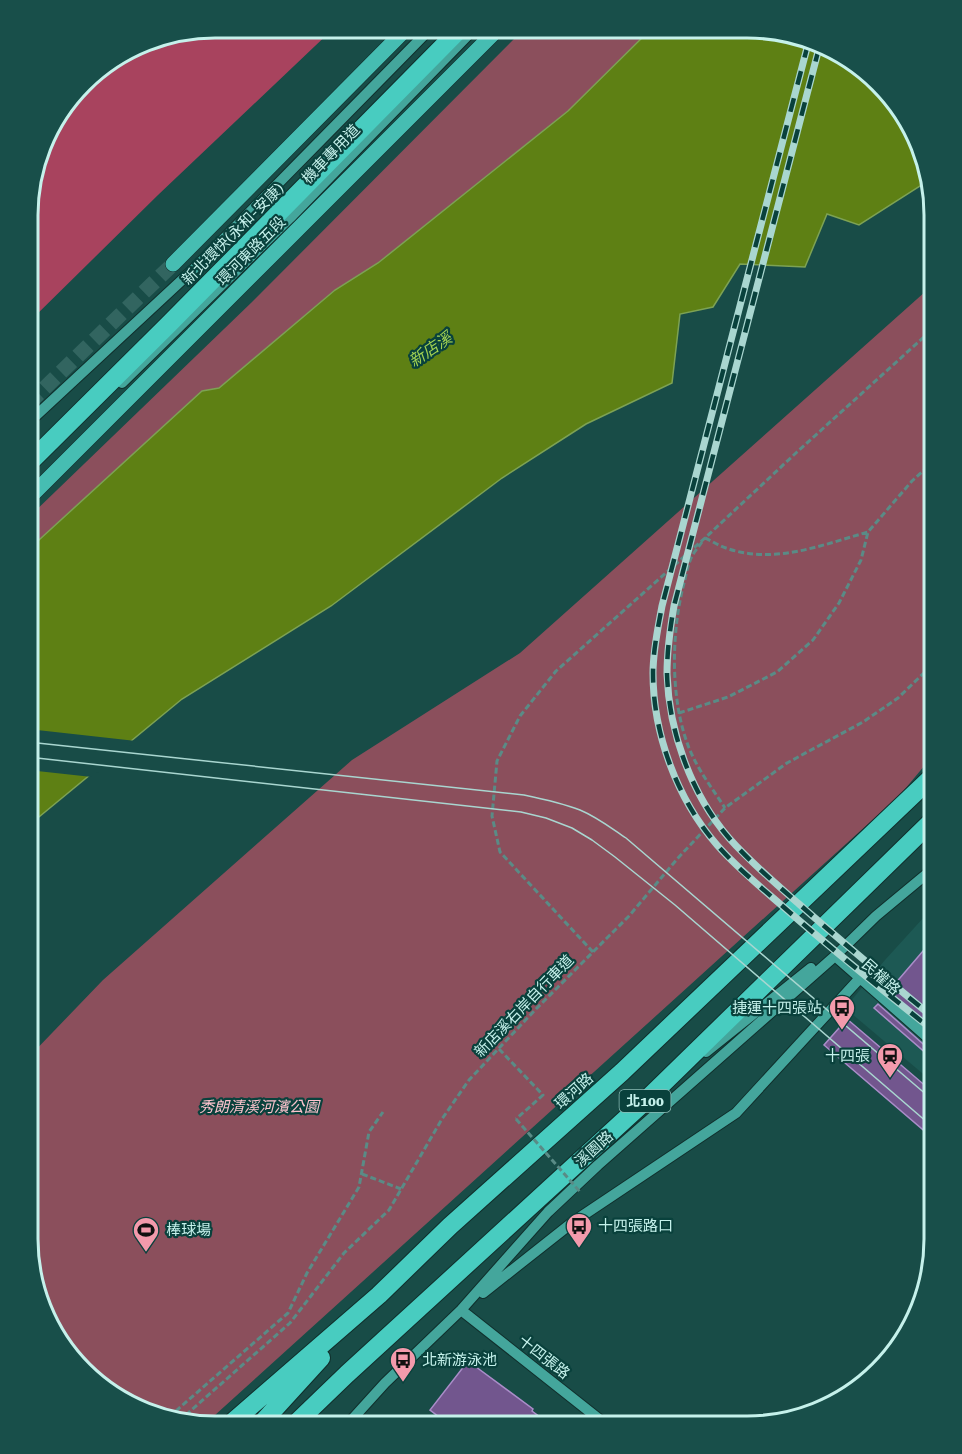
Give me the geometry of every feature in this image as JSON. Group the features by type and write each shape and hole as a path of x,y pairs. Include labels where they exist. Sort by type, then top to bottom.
{"highway":[{"name":"新北環快(永和-安康)","path":"38,439 163,317 437,38"},
{"name":"新北環快(永和-安康)","path":"38,454 451,38"},
{"name":"環河路","path":"240,1416 379,1295 450,1226 622,1072 924,784"},
{"name":"北100","path":"303,1416 643,1103 924,829"},
{"path":"268,1416 379,1295"},
{"path":"297,1416 347,1374"}],"main road":[{"path":"173,264 397,38"},
{"name":"環河東路五段","path":"38,489 489,38"}],"street":[{"name":"機車專用道","path":"38,414 196,267 421,38"},
{"name":"機車專用道","path":"38,466 290,218 465,38"},
{"name":"溪園路","path":"355,1416 385,1383 461,1310 548,1212 835,956 876,916 924,876"},
{"path":"643,1103 876,916"},
{"name":"民權路","path":"835,956 924,1034"},
{"path":"461,1310 573,1222 736,1113 860,978"},
{"name":"十四張路","path":"461,1310 595,1416"}],"path":[{"path":"593,952 500,852 492,816 497,762 520,716 556,671 924,337"},
{"path":"679,712 728,697 777,672 813,640 839,603 861,560 868,532 912,480 924,470"},
{"path":"705,538 726,548 752,554 780,554 808,550 868,532"},
{"path":"705,538 690,561 678,605 675,678 679,712 689,747 703,776 725,808"},
{"name":"新店溪右岸自行車道","path":"187,1414 290,1323 344,1253 389,1210 442,1119 469,1080 629,916 678,858 725,808 787,763 863,722 898,698 924,673"},
{"path":"499,1049 543,1095 516,1119 581,1193"},
{"path":"175,1411 288,1313 306,1274 358,1186 369,1132 383,1112"},
{"path":"362,1174 401,1190"},
{"path":"288,1313 297,1315"}],"shaded area":[{"path":"323,38 38,313 38,215 39,192 44,169 51,147 67,116 98,82 116,67 136,56 158,47 192,39"},
{"path":"924,917 924,1075 845,1008"}],"green space":[{"path":"515,38 642,38 568,111 378,263 335,290 219,388 202,392 38,541 38,508 252,302"},
{"name":"秀朗清溪河濱公園","path":"924,293 924,766 900,795 214,1416 192,1415 169,1410 126,1393 89,1365 74,1347 51,1307 41,1274 38,1251 38,1048 103,980 352,760 520,653"}],"water":[{"name":"新店溪","path":"642,38 770,39 815,51 836,61 873,89 901,126 915,158 922,185 859,225 827,214 805,267 740,264 713,307 680,314 672,383 586,424 502,478 331,606 182,699 38,818 38,541 202,391 219,388 335,290 378,263 568,111"}],"pier":[{"path":"38,730 136,741 92,777 38,771"}],"building":[{"path":"924,950 924,1024 888,992"},
{"path":"878,1004 924,1045 924,1051 874,1008"},
{"path":"847,1019 924,1085 924,1131 824,1045"},
{"path":"468,1361 533,1409 532,1411 539,1416 438,1416 430,1410"}],"tunnel":[{"path":"38,394 173,264"}],"tram line":[{"path":"38,743 524,795 580,810 626,838 924,1093"},
{"path":"38,758 521,812 572,828 615,857 675,905 924,1120"}],"railway":[{"path":"807,48 662,606 654,656 654,696 657,719 670,765 690,807 717,845 742,871 805,926 924,1023"},
{"path":"818,52 674,606 667,674 669,696 677,740 684,761 704,802 729,838 754,864 849,948 924,1010"}],"place":[{"name":"捷運十四張站","path":"842,1031"},
{"name":"十四張","path":"890,1079"},
{"name":"十四張路口","path":"579,1249"},
{"name":"棒球場","path":"146,1253"},
{"name":"北新游泳池","path":"403,1383"}]}
